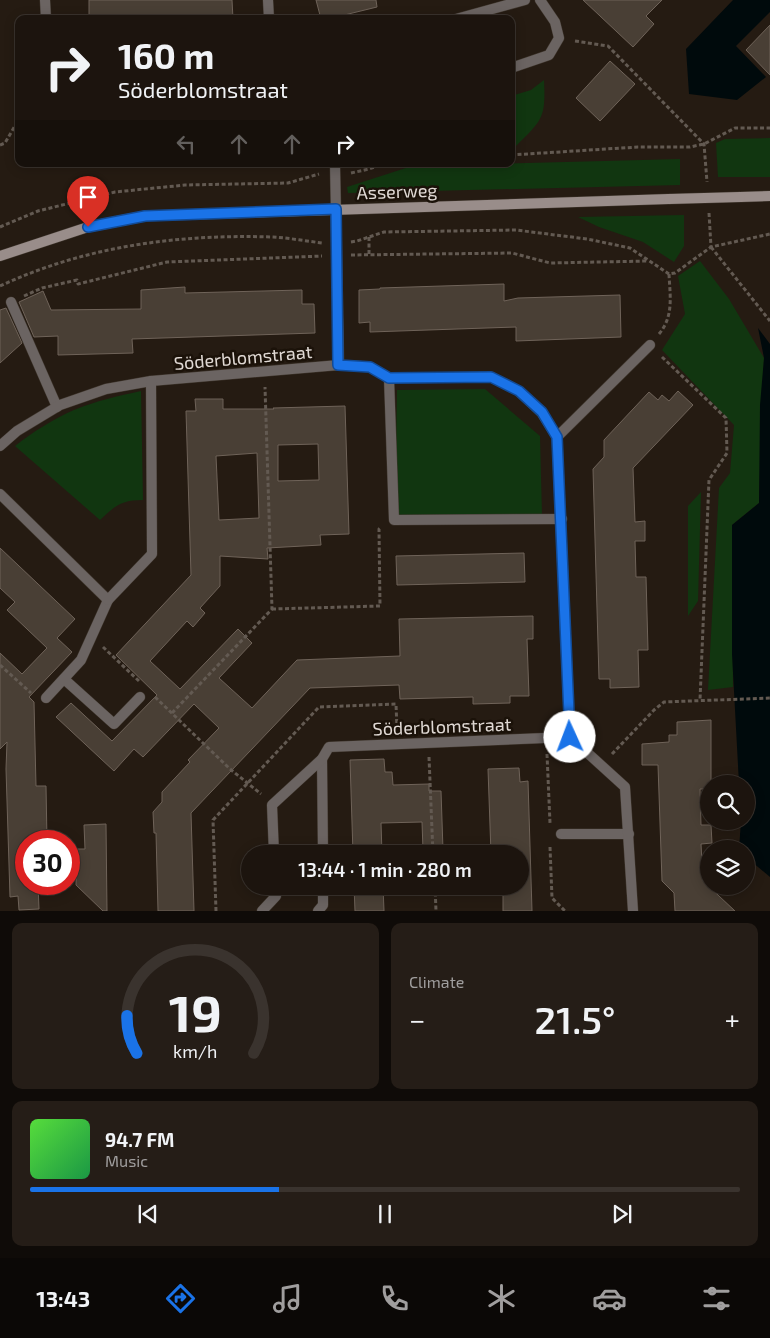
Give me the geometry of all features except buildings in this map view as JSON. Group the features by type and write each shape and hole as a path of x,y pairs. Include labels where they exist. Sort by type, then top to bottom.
{"street":[{"path":"45,0 46,15"},
{"path":"268,0 269,15"},
{"path":"471,15 526,0"},
{"path":"515,67 549,55 559,38 555,22 540,0"},
{"name":"Söderblomstraat","path":"335,167 338,365"},
{"name":"Asserweg","path":"0,256 88,227 145,216 770,196"},
{"path":"11,302 57,407"},
{"path":"557,437 650,345"},
{"name":"Söderblomstraat","path":"0,446 16,431 57,407 106,388 151,381 338,365 370,367 389,378 491,377 519,391 542,412 557,437 570,737 329,747 322,759 272,805"},
{"path":"389,378 394,520 562,519"},
{"name":"Söderblomstraat","path":"46,698 81,660 108,600 152,554 151,381"},
{"path":"0,494 108,600"},
{"path":"64,679 114,724 140,697"},
{"path":"570,737 625,786 633,910"},
{"path":"322,759 323,845"},
{"path":"272,805 274,845"},
{"path":"561,834 629,834"},
{"path":"262,910 276,895"},
{"path":"318,910 323,905 323,895"}],"path":[{"path":"559,38 608,46 704,144"},
{"path":"0,145 5,143 15,126"},
{"path":"515,155 638,147 690,147 704,144 735,128 770,128"},
{"name":"Asserweg","path":"0,227 38,211 115,192 185,185 288,183 319,174 353,173 374,167"},
{"path":"649,261 669,274 675,273 711,247 770,234"},
{"path":"369,237 369,255"},
{"path":"711,247 770,321"},
{"path":"669,274 671,306 669,318 666,326 650,345 726,418 727,453 709,480 700,700"},
{"path":"264,371 272,609"},
{"path":"172,713 272,609 380,606 379,529 394,520"},
{"path":"92,636 140,683"},
{"path":"0,665 38,701 46,698"},
{"path":"153,695 230,769 272,805"},
{"path":"602,765 654,710 664,702 770,698"},
{"path":"429,743 434,845"},
{"path":"435,895 436,910"}],"green space":[{"path":"544,80 543,111 537,124 515,147 515,95 531,90"},
{"path":"770,138 770,177 718,177 716,143 725,139"},
{"path":"680,159 680,185 348,193 347,187 409,167 515,167 515,163"},
{"path":"684,215 684,246 674,262 643,242 599,227 578,217"},
{"path":"700,261 729,299 764,358 759,503 732,525 733,687 708,690 719,488 730,473 734,425 662,350 685,314 678,276"},
{"path":"485,389 540,436 542,515 395,515 397,390"},
{"path":"141,391 143,500 129,501 119,505 100,520 15,446 43,426 74,410 99,401"},
{"path":"701,492 698,601 688,616 688,506"}],"shaded area":[{"path":"733,0 770,0 770,12 736,46 766,77 737,100 689,94 686,49"},
{"path":"758,328 770,344 770,877 755,864 755,840 740,840 740,830 755,830 755,775 739,775 732,654 732,525 759,503 760,405 764,358"}],"route":[{"path":"88,227 145,216 336,209 338,365 370,367 389,378 491,377 519,391 542,412 557,437 570,737"}]}
